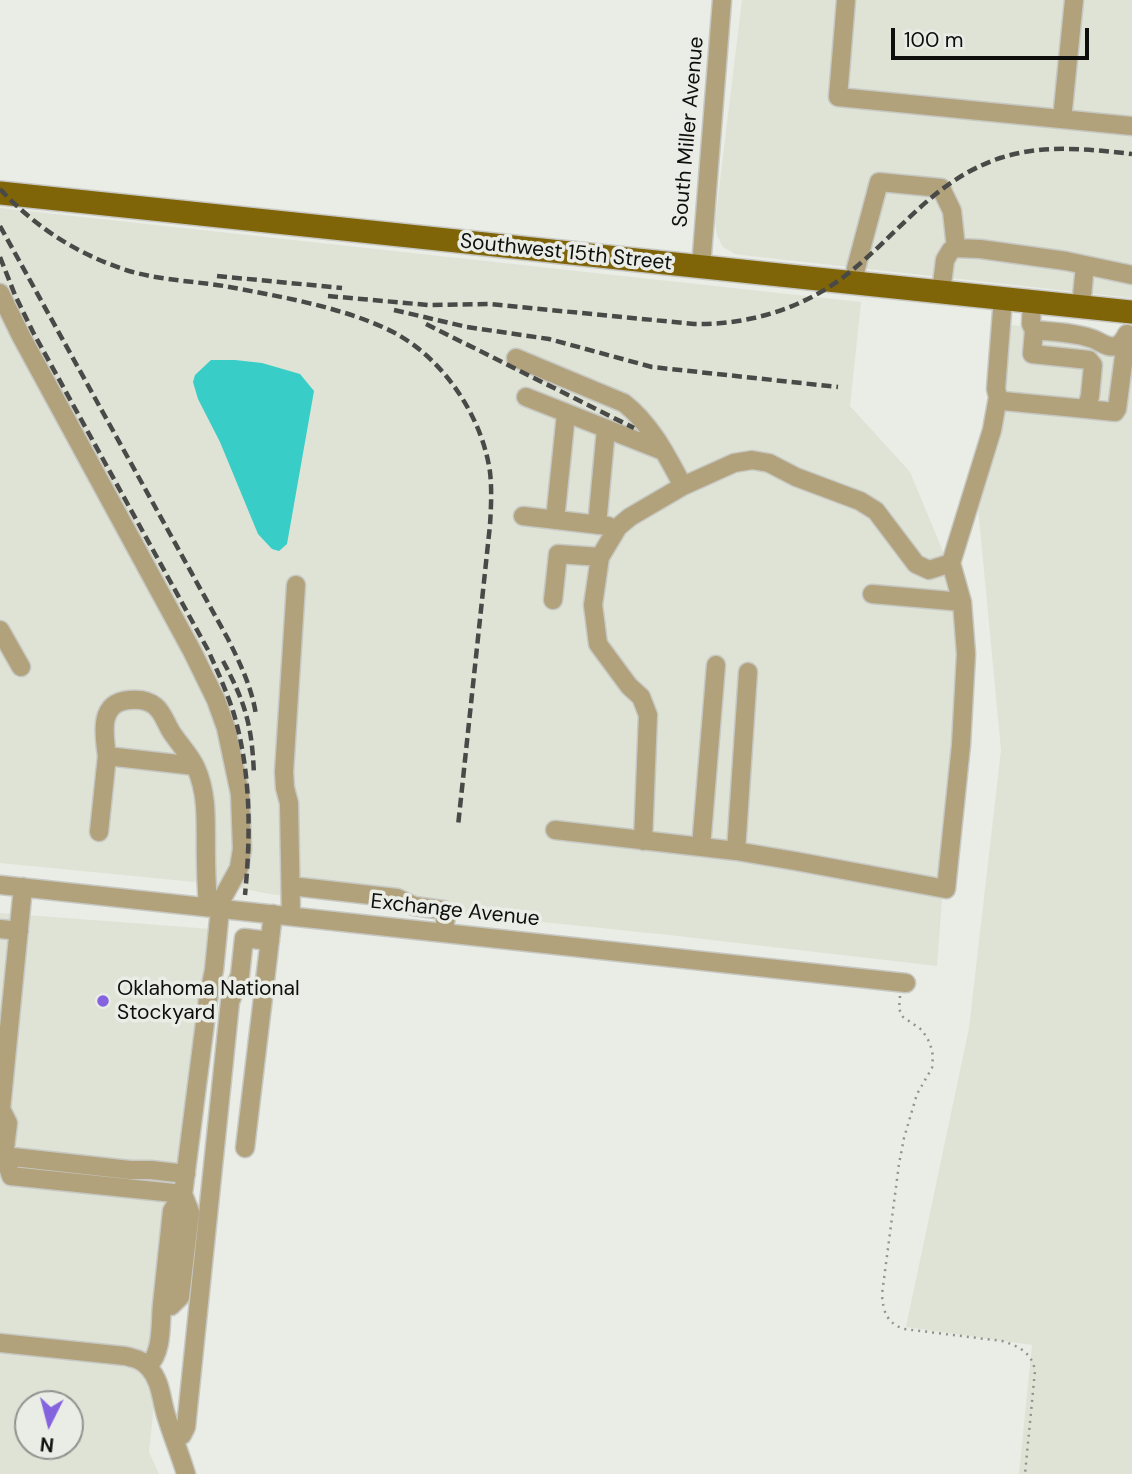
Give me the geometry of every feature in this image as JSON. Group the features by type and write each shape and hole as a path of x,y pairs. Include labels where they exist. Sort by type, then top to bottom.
{"main road":[{"name":"Southwest 15th Street","path":"0,193 1032,301 1081,307 1130,319"}],"street":[{"name":"South Miller Avenue","path":"701,267 722,0"},
{"path":"846,0 838,97 1132,126"},
{"path":"1062,119 1074,0"},
{"path":"854,283 879,182 941,188 952,211 956,248"},
{"path":"941,292 947,255 956,248 1066,261 1132,275"},
{"path":"1081,307 1085,265"},
{"path":"0,293 192,651 216,700 226,728 240,794 242,849 239,868 215,908"},
{"path":"555,830 736,851 946,889 961,745 966,654 962,602 951,563 992,430 998,397 996,389 1003,298"},
{"path":"1032,301 1032,354 1089,360 1093,365 1086,409"},
{"path":"998,397 1003,401 1115,412 1130,319"},
{"path":"1034,330 1074,334 1114,347 1120,345 1130,319"},
{"path":"516,358 624,403 639,415 683,486"},
{"path":"526,397 663,451"},
{"path":"555,520 566,414"},
{"path":"597,525 606,429"},
{"path":"643,841 648,715 641,697 629,686 598,644 593,605 600,557 618,527 641,510 683,486 734,463 752,460 769,463 796,477 860,501 876,511 916,564 929,570 951,563"},
{"path":"523,516 618,527"},
{"path":"553,600 558,554 600,557"},
{"path":"291,916 289,803 284,772 296,585"},
{"path":"872,594 962,602"},
{"path":"0,630 5,650 21,667"},
{"path":"701,847 716,664"},
{"path":"736,851 748,672"},
{"path":"99,832 107,756 105,718 118,702 142,700 154,705 162,713 195,766 203,787 215,908 214,970 183,1194 190,1212 180,1297 171,1306 162,1305 158,1350 148,1366"},
{"path":"107,756 195,766"},
{"name":"Exchange Avenue","path":"0,885 903,983"},
{"path":"291,886 397,898 414,906 443,910 446,914 444,933"},
{"path":"23,887 19,931 8,968 1,1109 8,1123 4,1156 11,1176 183,1194"},
{"path":"245,1148 272,914"},
{"path":"0,929 19,931"},
{"path":"175,1440 182,1435 186,1427 230,1002 240,975 244,938 270,941"},
{"path":"4,1156 186,1174"},
{"path":"0,1343 139,1359 155,1375 186,1474"}],"path":[{"path":"903,983 898,1009 903,1017 922,1030 930,1043 933,1056 932,1068 918,1094 904,1138 899,1164 882,1294 885,1312 888,1320 904,1329 1002,1341 1028,1353 1034,1362 1035,1371 1025,1474"}],"shaded area":[{"path":"742,0 1132,0 1132,298 750,256 735,254 723,247 717,236 715,222"},
{"path":"0,208 861,302 850,406 910,472 964,602 937,966 669,935 269,894 226,885 0,863"},
{"path":"1000,324 1132,337 1132,1474 1019,1474 1032,1345 906,1327 969,1028 1001,750 978,507"},
{"path":"0,913 211,929 149,1452 159,1474 0,1474"}],"water":[{"path":"211,360 262,363 300,374 314,391 287,544 279,551 272,549 258,534 220,442 198,399 193,382 195,375"}],"railway":[{"path":"328,296 428,305 489,304 694,324 738,321 759,317 801,302 839,281 922,205 977,167 1000,158 1049,149 1132,154"},
{"path":"0,189 28,216 59,239 93,257 129,271 288,298 374,323 411,343 444,373 457,391 469,410 486,451 491,492 490,525 458,826"},
{"path":"0,226 228,639 249,685 256,715"},
{"path":"0,257 33,332 208,650 227,695 239,733 246,779 249,825 245,895"},
{"path":"217,276 342,288"},
{"path":"394,310 467,327 549,339 652,367 838,387"},
{"path":"426,324 634,428"},
{"path":"223,661 246,716 252,743 254,775"}],"place":[{"name":"Oklahoma National Stockyard","path":"103,1001"}]}
